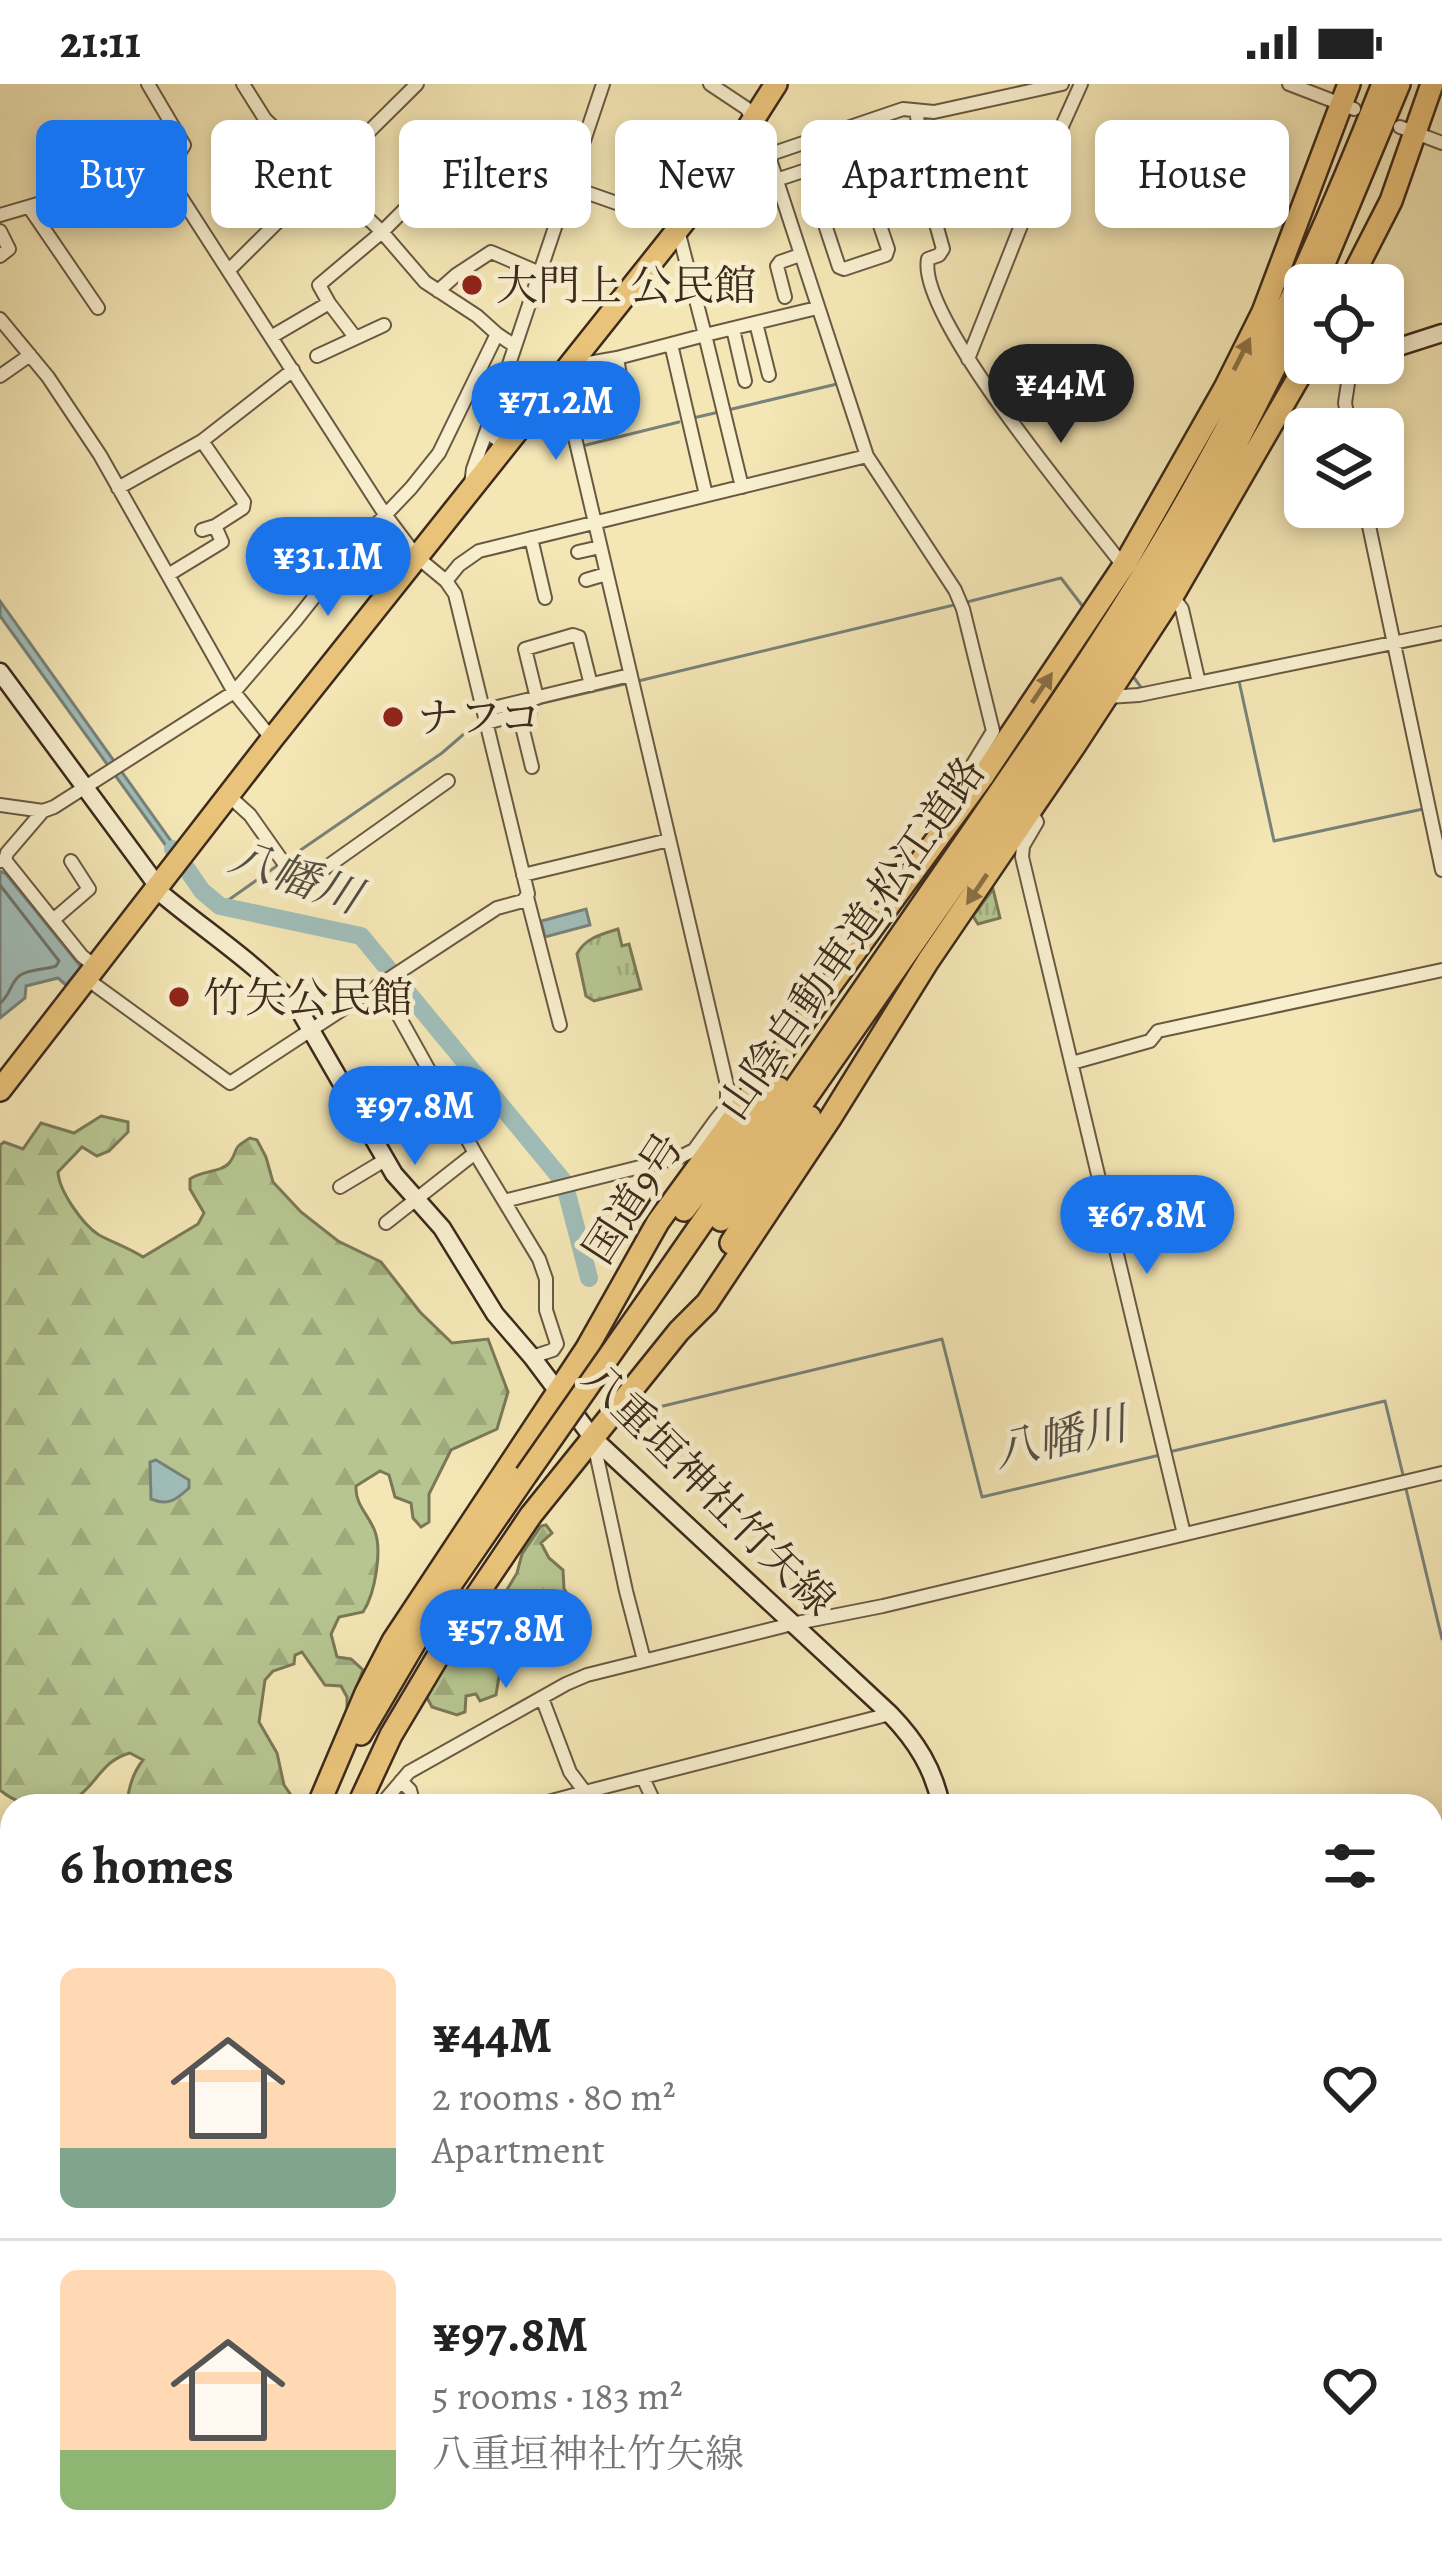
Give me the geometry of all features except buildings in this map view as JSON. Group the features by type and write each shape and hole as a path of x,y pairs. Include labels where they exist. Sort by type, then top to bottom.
{"highway":[{"path":"755,120 776,84"},
{"name":"山陰自動車道;松江道路","path":"676,1273 1081,673 1203,472 1299,284 1383,84"},
{"path":"1324,264 1399,84"},
{"path":"1359,264 1391,201 1407,130 1432,84"},
{"name":"国道9号","path":"323,1794 393,1641 587,1348 650,1235 720,1125 985,777 1130,568 1268,315 1348,99"},
{"path":"2,1082 678,230"},
{"name":"山陰自動車道;松江道路","path":"351,1794 423,1656 532,1479 1098,678 1164,574 1284,349"},
{"path":"364,1794 391,1735 456,1626 531,1515 679,1331 707,1304 831,1117 928,960 1106,697 1294,384"},
{"path":"605,1316 954,857"},
{"path":"679,1331 925,927"},
{"name":"山陰自動車道;松江道路","path":"334,1794 393,1676 468,1557 532,1479"}],"main road":[{"path":"1404,345 1442,333"},
{"name":"八重垣神社竹矢線","path":"0,672 157,890 281,991 312,1030 385,1160 442,1228 495,1314 592,1437 890,1714 929,1766 937,1794"}],"street":[{"path":"148,84 169,120"},
{"path":"243,84 266,120"},
{"path":"375,126 417,84"},
{"path":"591,120 603,84"},
{"path":"710,84 746,108 753,120"},
{"path":"777,151 903,109 934,112 1062,84"},
{"path":"968,359 1082,84"},
{"path":"1289,84 1348,99"},
{"path":"916,110 943,249 925,264 928,282 968,359 1015,426 1118,559 1130,568"},
{"path":"1407,130 1442,142"},
{"path":"851,155 857,158 888,249 886,255 839,267 807,170 851,155"},
{"path":"777,183 867,456 956,590 963,609 993,731 973,764 985,777"},
{"path":"591,194 664,220 678,230 742,487"},
{"path":"0,215 36,205"},
{"path":"187,206 384,513 417,557 455,594 560,1025"},
{"path":"28,207 98,308"},
{"path":"355,337 319,285 399,215"},
{"path":"375,225 425,282 515,346"},
{"path":"230,270 273,228"},
{"path":"470,492 473,469 554,228"},
{"path":"0,231 9,249 0,256"},
{"path":"438,291 491,252 540,273"},
{"path":"785,298 777,266 800,255"},
{"path":"272,337 329,303"},
{"path":"504,1201 680,1157 720,1125 727,1106 727,1085 562,374 818,308"},
{"path":"0,319 31,355 100,455 234,692 272,739"},
{"path":"757,323 770,375"},
{"path":"317,356 384,325"},
{"path":"733,328 745,381"},
{"path":"497,334 439,453 234,692 43,811 2,861 91,973 230,1083 497,908 527,897"},
{"path":"671,344 706,495"},
{"path":"0,376 31,355"},
{"path":"572,425 626,410 617,358"},
{"path":"118,488 202,441 293,370"},
{"path":"488,427 506,446"},
{"path":"168,575 222,542 208,528 243,508 244,499 202,441"},
{"path":"446,581 479,551 867,456"},
{"path":"1369,528 1442,870"},
{"path":"531,538 545,598"},
{"path":"578,552 600,547"},
{"path":"586,580 606,574"},
{"path":"1170,593 1182,609 1199,683"},
{"path":"1106,697 1139,695 1442,633"},
{"path":"537,698 526,649 575,635 591,685"},
{"path":"486,717 537,698 631,680"},
{"path":"486,717 524,712 532,767"},
{"path":"229,796 250,815 300,886 448,781"},
{"path":"0,805 43,811"},
{"path":"1029,809 1037,822 1022,857 1184,1534"},
{"path":"524,875 669,839"},
{"path":"53,920 89,889 71,861"},
{"path":"1072,1063 1150,1041 1158,1031 1442,970"},
{"path":"389,979 475,1153 539,1259 546,1279 546,1310 557,1344 554,1350 532,1357"},
{"path":"386,1222 475,1153"},
{"path":"340,1187 385,1160"},
{"path":"592,1437 644,1660"},
{"path":"390,1794 416,1768 587,1676 1442,1472"},
{"path":"542,1698 570,1772 585,1792"},
{"path":"580,1794 890,1714"},
{"path":"643,1778 650,1794"},
{"path":"401,1781 411,1794"}],"green space":[{"path":"993,889 1000,918 978,924 973,916"},
{"path":"618,929 622,946 629,944 641,989 594,1001 586,996 577,954 589,940"},
{"path":"101,1116 128,1122 128,1132 109,1151 97,1156 82,1147 58,1172 86,1224 143,1257 198,1224 204,1213 190,1189 190,1179 226,1166 240,1145 250,1138 257,1140 273,1182 301,1212 338,1241 381,1262 420,1312 452,1343 488,1339 508,1392 497,1429 451,1450 429,1494 429,1522 421,1527 413,1518 411,1503 395,1497 389,1475 380,1471 356,1486 377,1538 378,1559 363,1612 339,1617 331,1634 337,1657 351,1659 363,1670 351,1703 347,1706 341,1686 325,1685 302,1652 295,1655 294,1664 273,1671 265,1680 259,1722 277,1753 290,1794 129,1794 143,1760 130,1753 107,1766 81,1794 6,1794 0,1790 0,1145 4,1142 23,1149 41,1123 74,1133"},
{"path":"546,1525 552,1533 541,1543 563,1570 564,1589 572,1601 572,1637 562,1645 553,1640 549,1653 539,1647 517,1653 511,1671 500,1670 496,1695 480,1701 476,1694 466,1696 465,1712 457,1715 432,1707 425,1694 465,1636 497,1606 517,1573 522,1554"}],"water":[{"path":"0,601 176,848 172,854 0,616"},
{"path":"0,871 81,967 66,985 58,978 26,986 25,998 0,1018"},
{"path":"586,909 590,925 545,937 541,921"},
{"path":"156,1460 189,1480 189,1488 172,1501 151,1499 150,1462"}],"waterway":[{"path":"728,410 837,384"},
{"path":"693,418 719,412"},
{"path":"582,446 679,422"},
{"path":"967,602 1061,578 1084,608"},
{"path":"634,682 958,604"},
{"path":"1132,675 1143,690"},
{"path":"1181,692 1239,681 1274,841 1423,809"},
{"path":"529,706 625,684"},
{"path":"289,858 442,753 480,720"},
{"name":"八幡川","path":"173,849 202,891 220,906 361,936 564,1182 589,1278"},
{"path":"220,906 281,863"},
{"name":"八幡川","path":"634,1413 942,1339 982,1497 1160,1455"},
{"name":"八幡川","path":"1169,1452 1385,1401 1404,1479"},
{"name":"八幡川","path":"1406,1489 1442,1639"}],"place":[{"name":"大門上 公民館","path":"472,285"},
{"name":"ナフコ","path":"393,717"},
{"name":"竹矢公民館","path":"179,997"}]}
